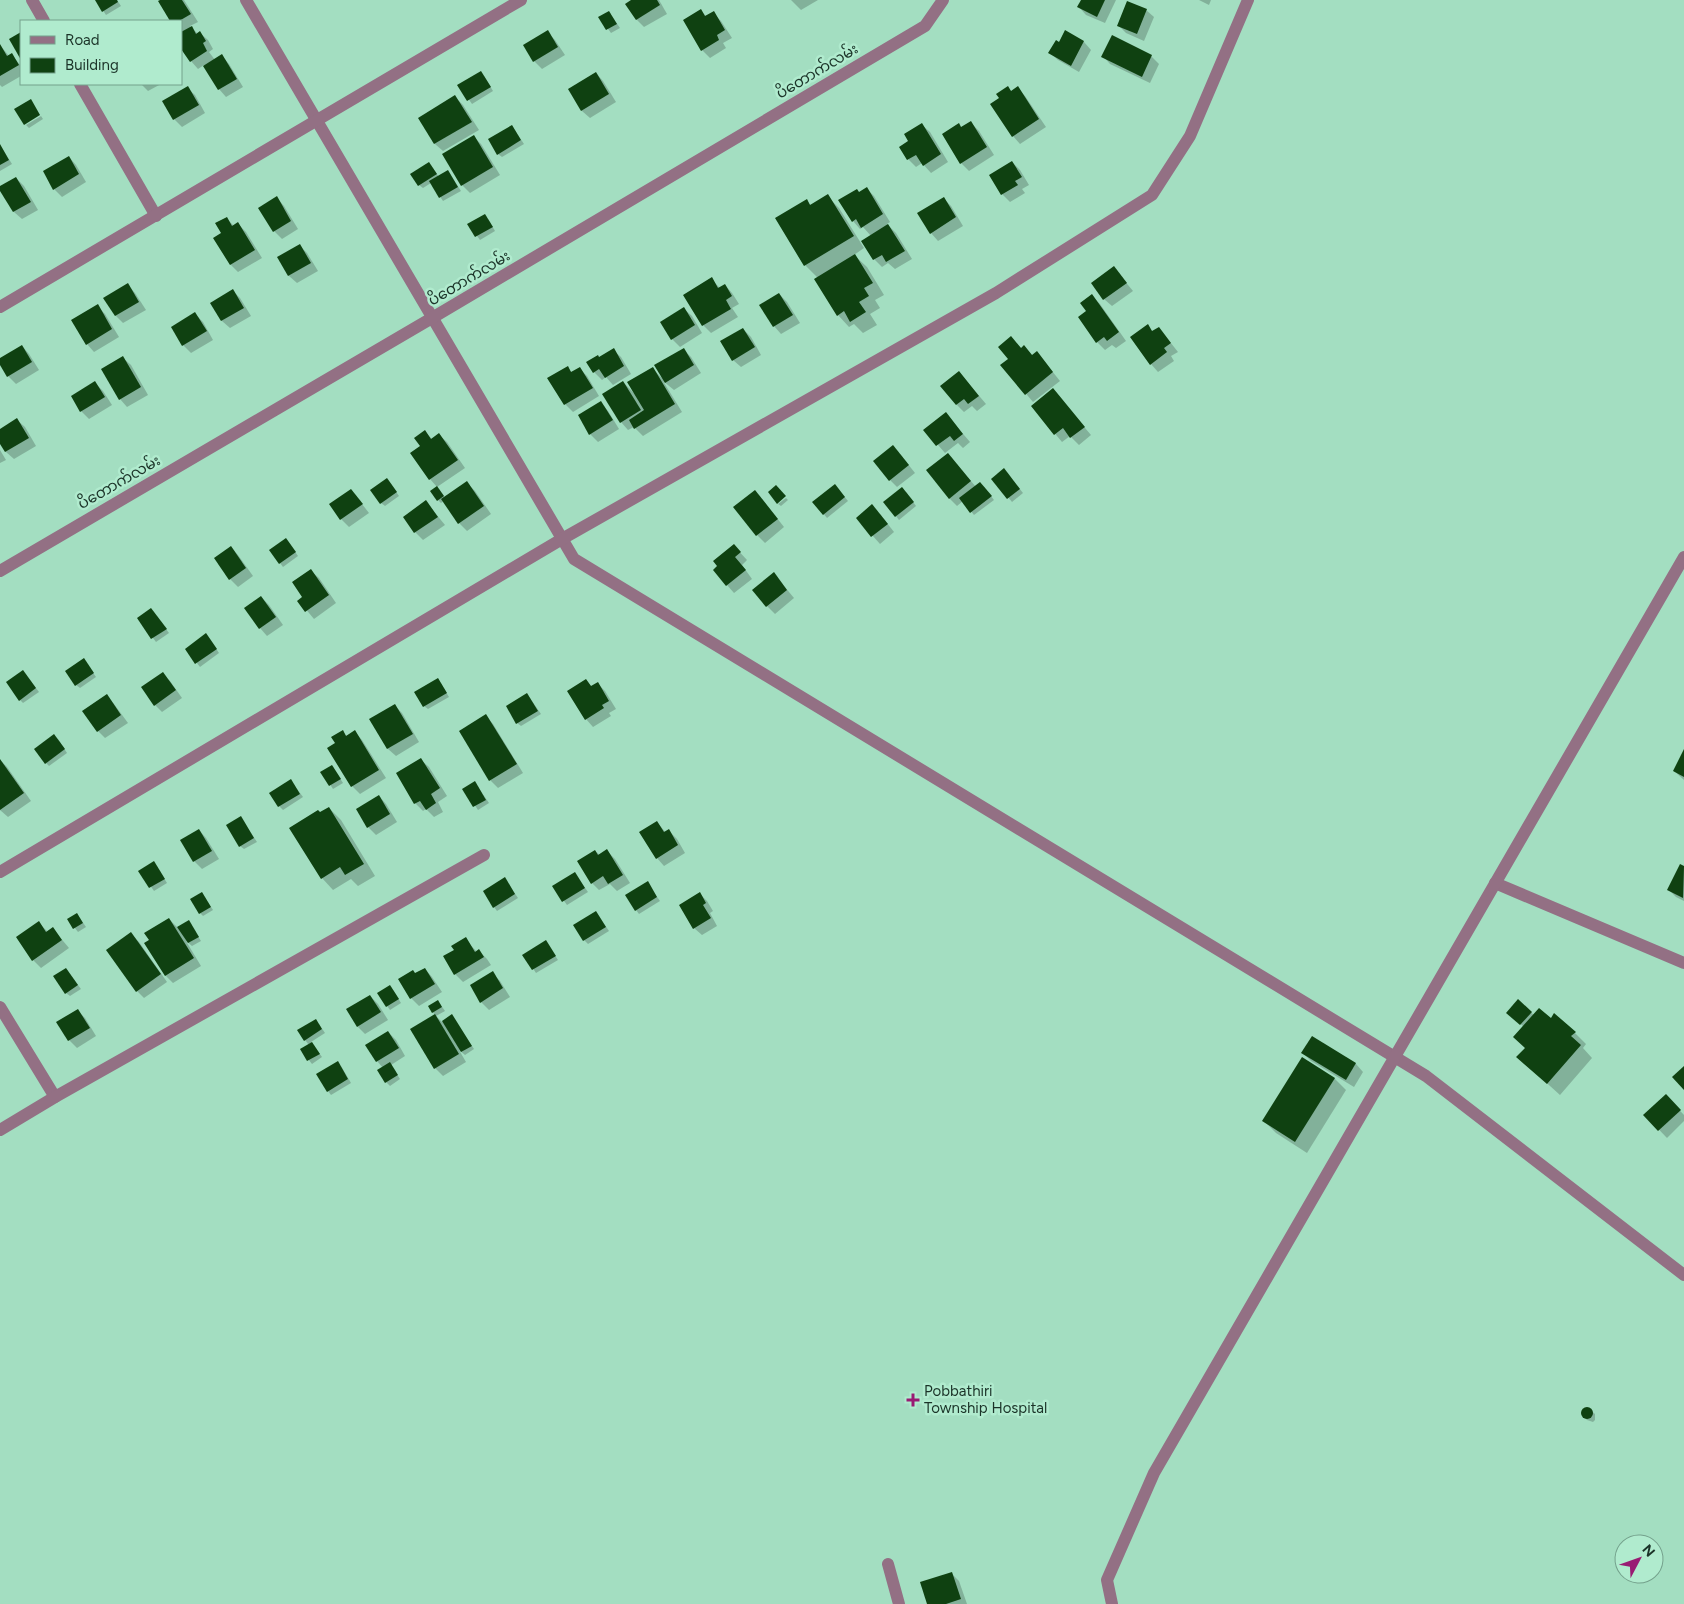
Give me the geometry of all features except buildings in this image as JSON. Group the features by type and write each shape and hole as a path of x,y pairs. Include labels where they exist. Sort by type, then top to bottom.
{"street":[{"path":"32,0 43,20"},
{"path":"246,0 574,559 1426,1076 1684,1275"},
{"path":"0,307 521,0"},
{"name":"ပိတောက်လမ်း","path":"0,571 925,26 943,0"},
{"path":"0,872 562,539 996,292 1152,195 1190,136 1248,0"},
{"path":"81,85 156,216"},
{"path":"1112,1604 1107,1580 1154,1473 1684,557"},
{"path":"0,1130 55,1097 484,855"},
{"path":"1495,883 1684,963"},
{"path":"0,1007 55,1097"},
{"path":"888,1564 899,1604"}],"place":[{"name":"Pobbathiri Township Hospital","path":"913,1400"}]}
